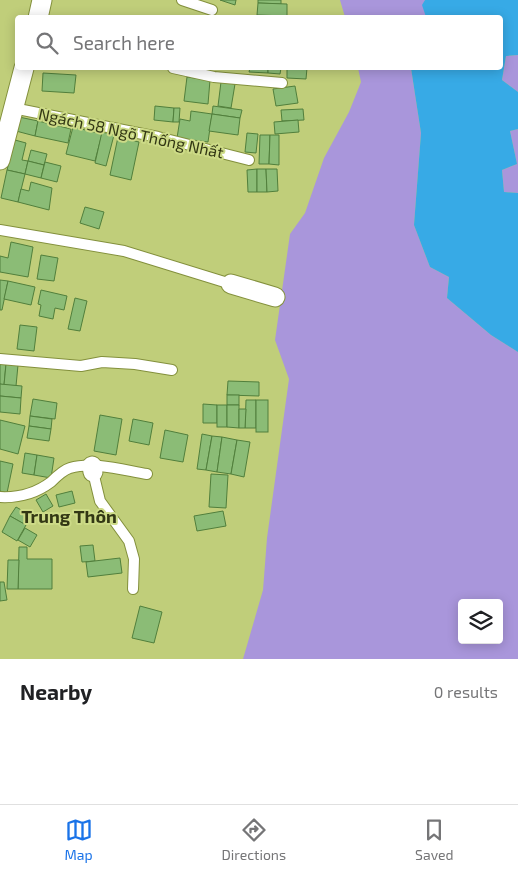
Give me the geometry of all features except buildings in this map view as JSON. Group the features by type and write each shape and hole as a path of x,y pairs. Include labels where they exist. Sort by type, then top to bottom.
{"street":[{"path":"39,15 42,0"},
{"path":"0,160 23,70"},
{"path":"231,284 275,297"}],"lane":[{"path":"182,0 212,10"},
{"path":"182,70 214,77 282,83"},
{"name":"Ngách 58 Ngõ Thống Nhất","path":"13,108 158,137 248,160"},
{"path":"0,230 124,251 231,284"},
{"path":"0,359 81,366 102,362 119,363 172,370"},
{"path":"0,497 17,498 29,494 44,487 68,468 147,474"},
{"path":"93,469 100,501 129,541 134,559 133,589"}],"shaded area":[{"path":"340,0 425,0 423,5 426,15 344,15"},
{"path":"518,55 518,92 502,80 506,56"},
{"path":"358,70 411,70 421,133 414,225 430,267 449,277 447,298 491,335 518,352 518,659 243,659 263,590 267,538 289,379 275,340 290,234 305,213 324,158 349,112 361,82"},
{"path":"518,129 518,193 504,192 502,170 517,164 510,131"}],"water":[{"path":"425,0 518,0 518,55 506,56 502,80 518,92 518,129 510,131 517,164 502,170 504,192 518,193 518,352 491,335 447,298 449,277 430,267 414,225 421,133 411,70 503,70 503,15 425,15 422,5"}],"district":[{"name":"Trung Thôn","path":"69,517"}]}
